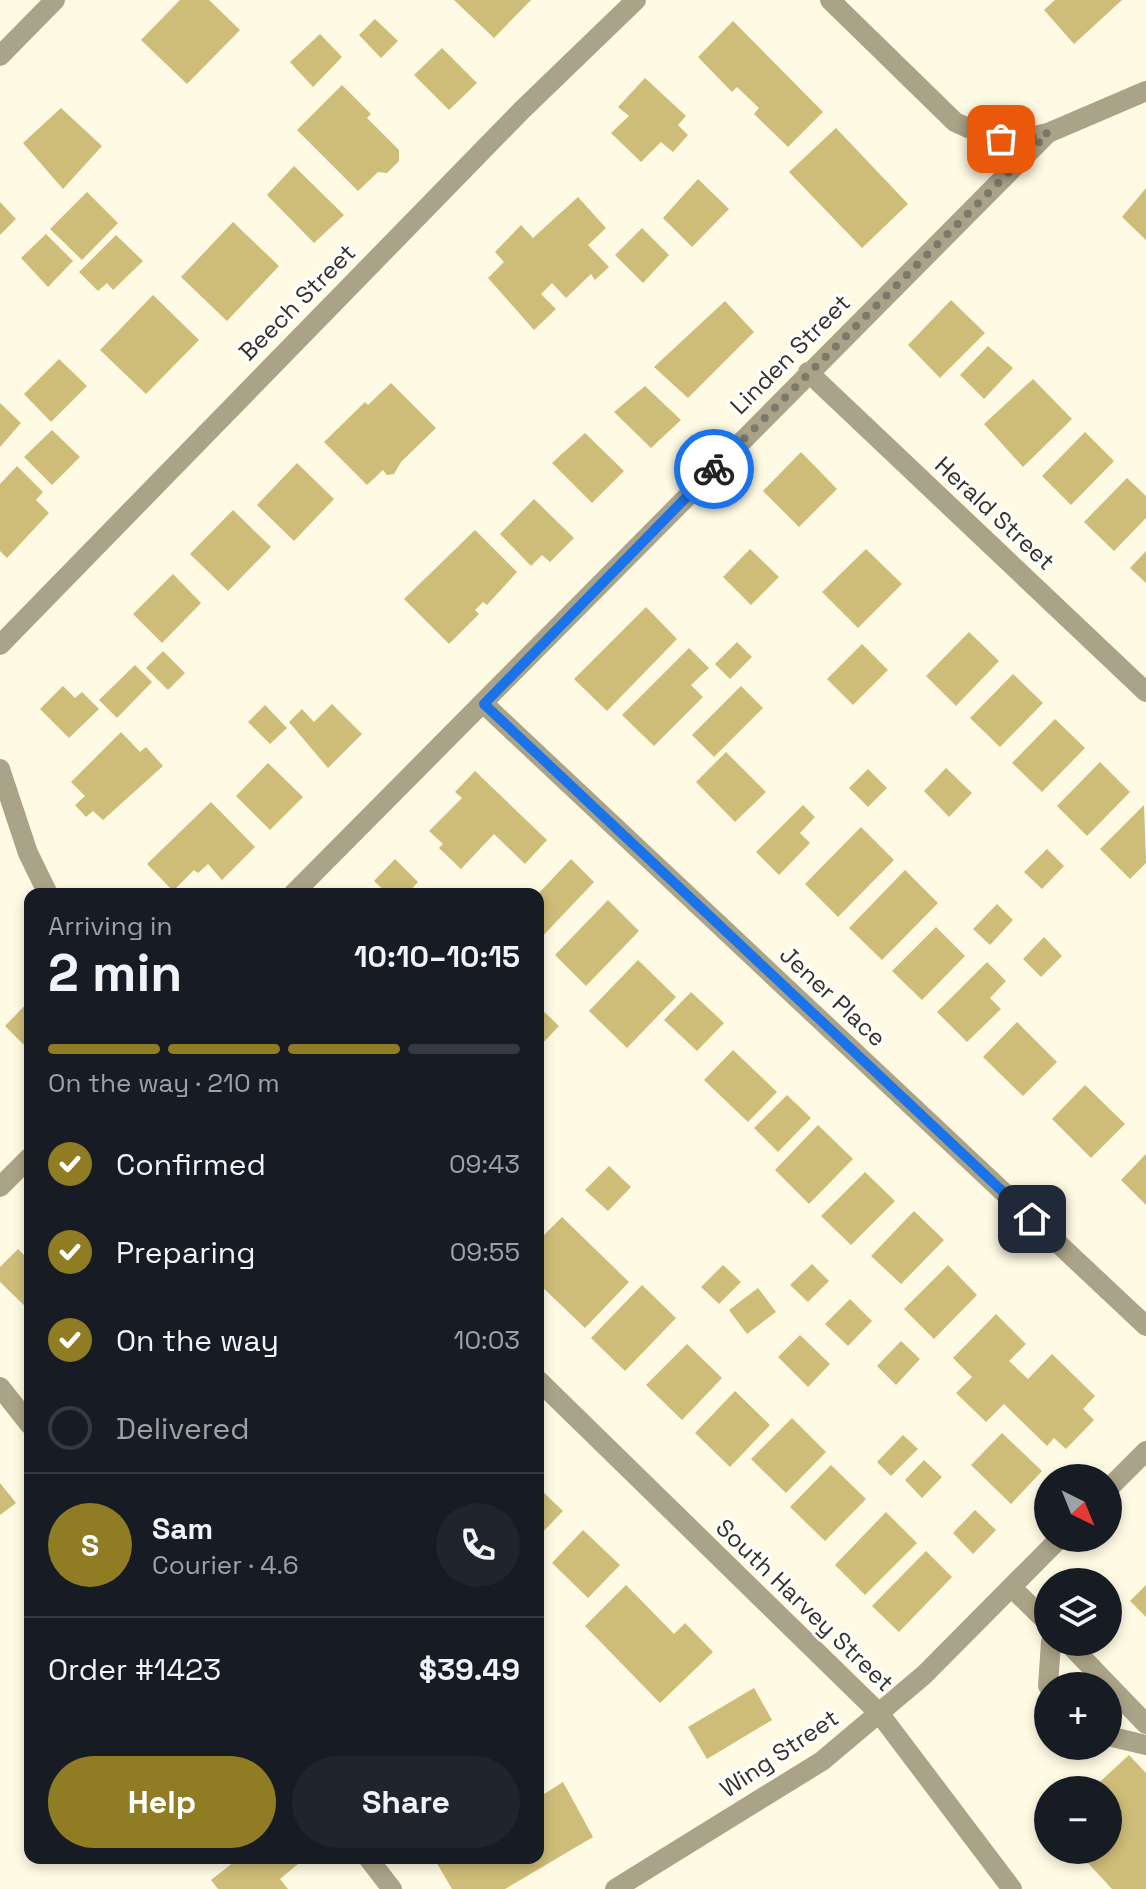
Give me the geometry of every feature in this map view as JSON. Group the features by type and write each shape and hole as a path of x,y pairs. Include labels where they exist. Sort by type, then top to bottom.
{"street":[{"path":"0,56 55,0"},
{"name":"Beech Street","path":"0,645 522,110 636,0"},
{"path":"830,0 955,122 980,135 1001,139 1023,139 1048,133"},
{"name":"Linden Street","path":"299,888 1048,133 1146,91"},
{"name":"Herald Street","path":"808,372 1146,692"},
{"name":"Jener Place","path":"484,704 1146,1326"},
{"path":"0,769 28,853 45,888"},
{"path":"0,1187 24,1163"},
{"name":"South Harvey Street","path":"544,1386 879,1713 1012,1889"},
{"path":"0,1387 24,1417"},
{"path":"1122,1475 1146,1451"},
{"name":"Wing Street","path":"615,1889 822,1761 924,1675 1046,1552"},
{"path":"1011,1587 1034,1609"},
{"path":"1080,1656 1146,1724"},
{"path":"1122,1739 1146,1745"},
{"path":"373,1864 392,1889"}],"building":[{"path":"180,0 209,0 240,30 187,84 141,40"},
{"path":"454,0 531,0 494,38"},
{"path":"1055,0 1122,0 1074,44 1044,10"},
{"path":"375,19 398,41 381,58 359,35"},
{"path":"733,21 823,112 788,147 754,114 759,108 737,87 732,92 698,57"},
{"path":"320,34 342,57 313,87 290,62"},
{"path":"442,48 477,83 449,110 414,75"},
{"path":"645,78 686,116 678,125 688,135 673,152 661,142 641,162 611,133 629,116 618,107"},
{"path":"342,85 371,114 367,118 399,150 399,161 387,173 378,172 358,191 297,130"},
{"path":"61,108 102,146 63,189 23,143"},
{"path":"836,128 908,204 862,248 789,172"},
{"path":"294,166 344,215 314,243 267,195"},
{"path":"698,179 729,209 692,247 663,218"},
{"path":"1146,188 1146,240 1122,217"},
{"path":"87,192 118,223 82,260 50,229"},
{"path":"578,197 606,228 588,245 609,267 595,280 591,274 566,298 552,283 541,294 556,309 534,330 488,278 504,262 495,252 521,225 533,238"},
{"path":"0,202 16,219 0,235"},
{"path":"233,222 279,266 227,321 181,277"},
{"path":"642,228 669,255 643,283 615,255"},
{"path":"46,234 73,261 48,287 21,258"},
{"path":"116,235 143,261 113,290 107,283 98,291 79,272"},
{"path":"153,295 199,340 146,394 100,350"},
{"path":"951,300 985,333 940,378 908,345"},
{"path":"725,301 754,332 688,398 654,367"},
{"path":"988,346 1013,368 984,399 960,375"},
{"path":"59,359 87,386 51,422 24,394"},
{"path":"1033,379 1072,419 1023,467 984,424"},
{"path":"391,383 436,428 401,462 394,474 387,475 383,470 367,485 324,442 365,402 368,405"},
{"path":"645,386 681,420 651,448 614,412"},
{"path":"0,403 21,423 0,447"},
{"path":"52,430 80,457 52,485 24,457"},
{"path":"1085,432 1114,461 1071,505 1042,476"},
{"path":"585,433 624,471 592,503 552,463"},
{"path":"801,452 837,489 799,527 763,491"},
{"path":"297,463 334,499 294,541 257,505"},
{"path":"17,466 43,492 36,500 49,513 7,558 0,551 0,484"},
{"path":"1127,478 1146,496 1146,518 1114,551 1084,522"},
{"path":"534,499 574,538 550,562 542,555 531,566 500,534"},
{"path":"233,510 271,547 228,591 190,554"},
{"path":"475,530 517,572 487,605 483,602 475,610 479,614 449,644 404,599"},
{"path":"750,549 779,577 751,605 723,577"},
{"path":"866,549 902,584 858,628 822,592"},
{"path":"1146,551 1146,583 1130,568"},
{"path":"173,574 201,603 162,643 133,614"},
{"path":"646,607 677,639 607,711 574,679"},
{"path":"969,632 999,661 956,706 926,676"},
{"path":"737,642 752,657 730,679 715,664"},
{"path":"862,644 888,670 853,705 827,679"},
{"path":"689,648 709,668 691,685 703,697 654,746 622,715"},
{"path":"163,651 185,673 168,690 146,668"},
{"path":"135,665 152,682 117,718 99,700"},
{"path":"1013,674 1043,703 1000,747 970,718"},
{"path":"63,686 75,698 82,692 99,709 69,738 40,709"},
{"path":"741,686 763,708 714,757 692,735"},
{"path":"332,704 362,734 328,768 289,722 302,709 314,722"},
{"path":"265,705 287,728 270,744 248,722"},
{"path":"1055,719 1085,748 1042,792 1012,763"},
{"path":"121,732 140,752 146,747 163,766 103,820 93,811 86,817 75,805 85,796 71,782"},
{"path":"726,752 766,792 735,822 696,782"},
{"path":"1100,762 1130,792 1087,836 1057,806"},
{"path":"268,763 303,797 270,830 236,796"},
{"path":"946,768 972,793 949,817 924,791"},
{"path":"868,769 887,788 868,807 849,788"},
{"path":"475,771 547,840 525,864 494,834 461,869 439,848 443,844 429,831 462,798 455,792"},
{"path":"211,802 255,847 222,880 208,864 198,873 194,870 176,888 170,888 147,864"},
{"path":"803,805 815,817 800,833 810,843 779,875 756,852"},
{"path":"1144,805 1146,863 1130,879 1100,849"},
{"path":"861,827 894,860 838,917 805,884"},
{"path":"1047,849 1064,866 1042,889 1024,872"},
{"path":"395,859 418,882 412,888 382,888 374,881"},
{"path":"571,859 594,882 544,935 544,888"},
{"path":"905,870 938,903 882,960 849,928"},
{"path":"608,900 639,931 586,986 555,955"},
{"path":"997,904 1013,920 990,945 973,929"},
{"path":"936,927 965,956 922,1000 892,971"},
{"path":"1044,937 1062,956 1041,977 1023,959"},
{"path":"638,960 676,997 627,1048 589,1011"},
{"path":"987,962 1006,981 990,998 1001,1009 967,1042 937,1012"},
{"path":"691,992 724,1023 697,1051 664,1020"},
{"path":"24,1006 24,1045 5,1026"},
{"path":"544,1012 559,1026 544,1042"},
{"path":"1017,1022 1057,1062 1023,1096 983,1057"},
{"path":"733,1050 777,1092 748,1122 704,1080"},
{"path":"1085,1085 1125,1124 1091,1158 1052,1119"},
{"path":"787,1095 811,1118 778,1152 754,1128"},
{"path":"818,1125 853,1159 809,1204 775,1170"},
{"path":"1146,1154 1146,1205 1121,1180"},
{"path":"609,1166 631,1187 608,1211 585,1190"},
{"path":"865,1172 895,1201 851,1245 821,1216"},
{"path":"914,1211 944,1240 901,1284 871,1256"},
{"path":"562,1217 629,1282 585,1328 544,1289 544,1235"},
{"path":"18,1249 24,1255 24,1305 0,1282 0,1267"},
{"path":"812,1264 829,1281 808,1302 790,1285"},
{"path":"723,1265 741,1282 719,1304 701,1287"},
{"path":"948,1265 977,1295 934,1339 904,1309"},
{"path":"642,1285 676,1318 625,1371 591,1338"},
{"path":"758,1288 776,1312 747,1334 729,1310"},
{"path":"850,1299 872,1321 848,1346 825,1324"},
{"path":"996,1314 1026,1344 1009,1361 1028,1379 1052,1354 1095,1396 1083,1409 1094,1420 1066,1449 1054,1438 1047,1446 1004,1404 986,1422 956,1393 972,1377 953,1358"},
{"path":"800,1335 830,1364 808,1387 778,1357"},
{"path":"901,1341 920,1359 896,1385 877,1366"},
{"path":"687,1344 722,1378 682,1420 646,1385"},
{"path":"735,1391 770,1425 730,1467 695,1433"},
{"path":"792,1418 826,1452 786,1493 751,1459"},
{"path":"1002,1433 1035,1464 1034,1480 1011,1504 971,1465"},
{"path":"903,1435 918,1449 891,1476 877,1462"},
{"path":"924,1460 942,1477 922,1498 905,1480"},
{"path":"831,1465 866,1499 825,1541 790,1507"},
{"path":"0,1483 16,1503 0,1515"},
{"path":"544,1493 563,1511 544,1531"},
{"path":"975,1510 996,1530 973,1554 953,1533"},
{"path":"886,1512 917,1543 865,1595 835,1565"},
{"path":"583,1530 620,1565 588,1598 552,1563"},
{"path":"926,1551 952,1577 899,1632 872,1606"},
{"path":"626,1585 674,1634 685,1623 713,1652 660,1703 585,1626"},
{"path":"1146,1585 1146,1617 1130,1601"},
{"path":"754,1688 772,1720 707,1759 688,1727"},
{"path":"1129,1755 1146,1773 1146,1889 1112,1889 1089,1864 1122,1864 1122,1776 1106,1776"},
{"path":"563,1782 593,1837 505,1889 452,1889 437,1864 544,1864 544,1794"},
{"path":"231,1864 298,1864 280,1879 288,1889 218,1889 211,1880"}],"way so far":[{"path":"714,469 1048,133 1023,139 1001,139"}],"route":[{"path":"714,469 484,704 1032,1219"}]}
